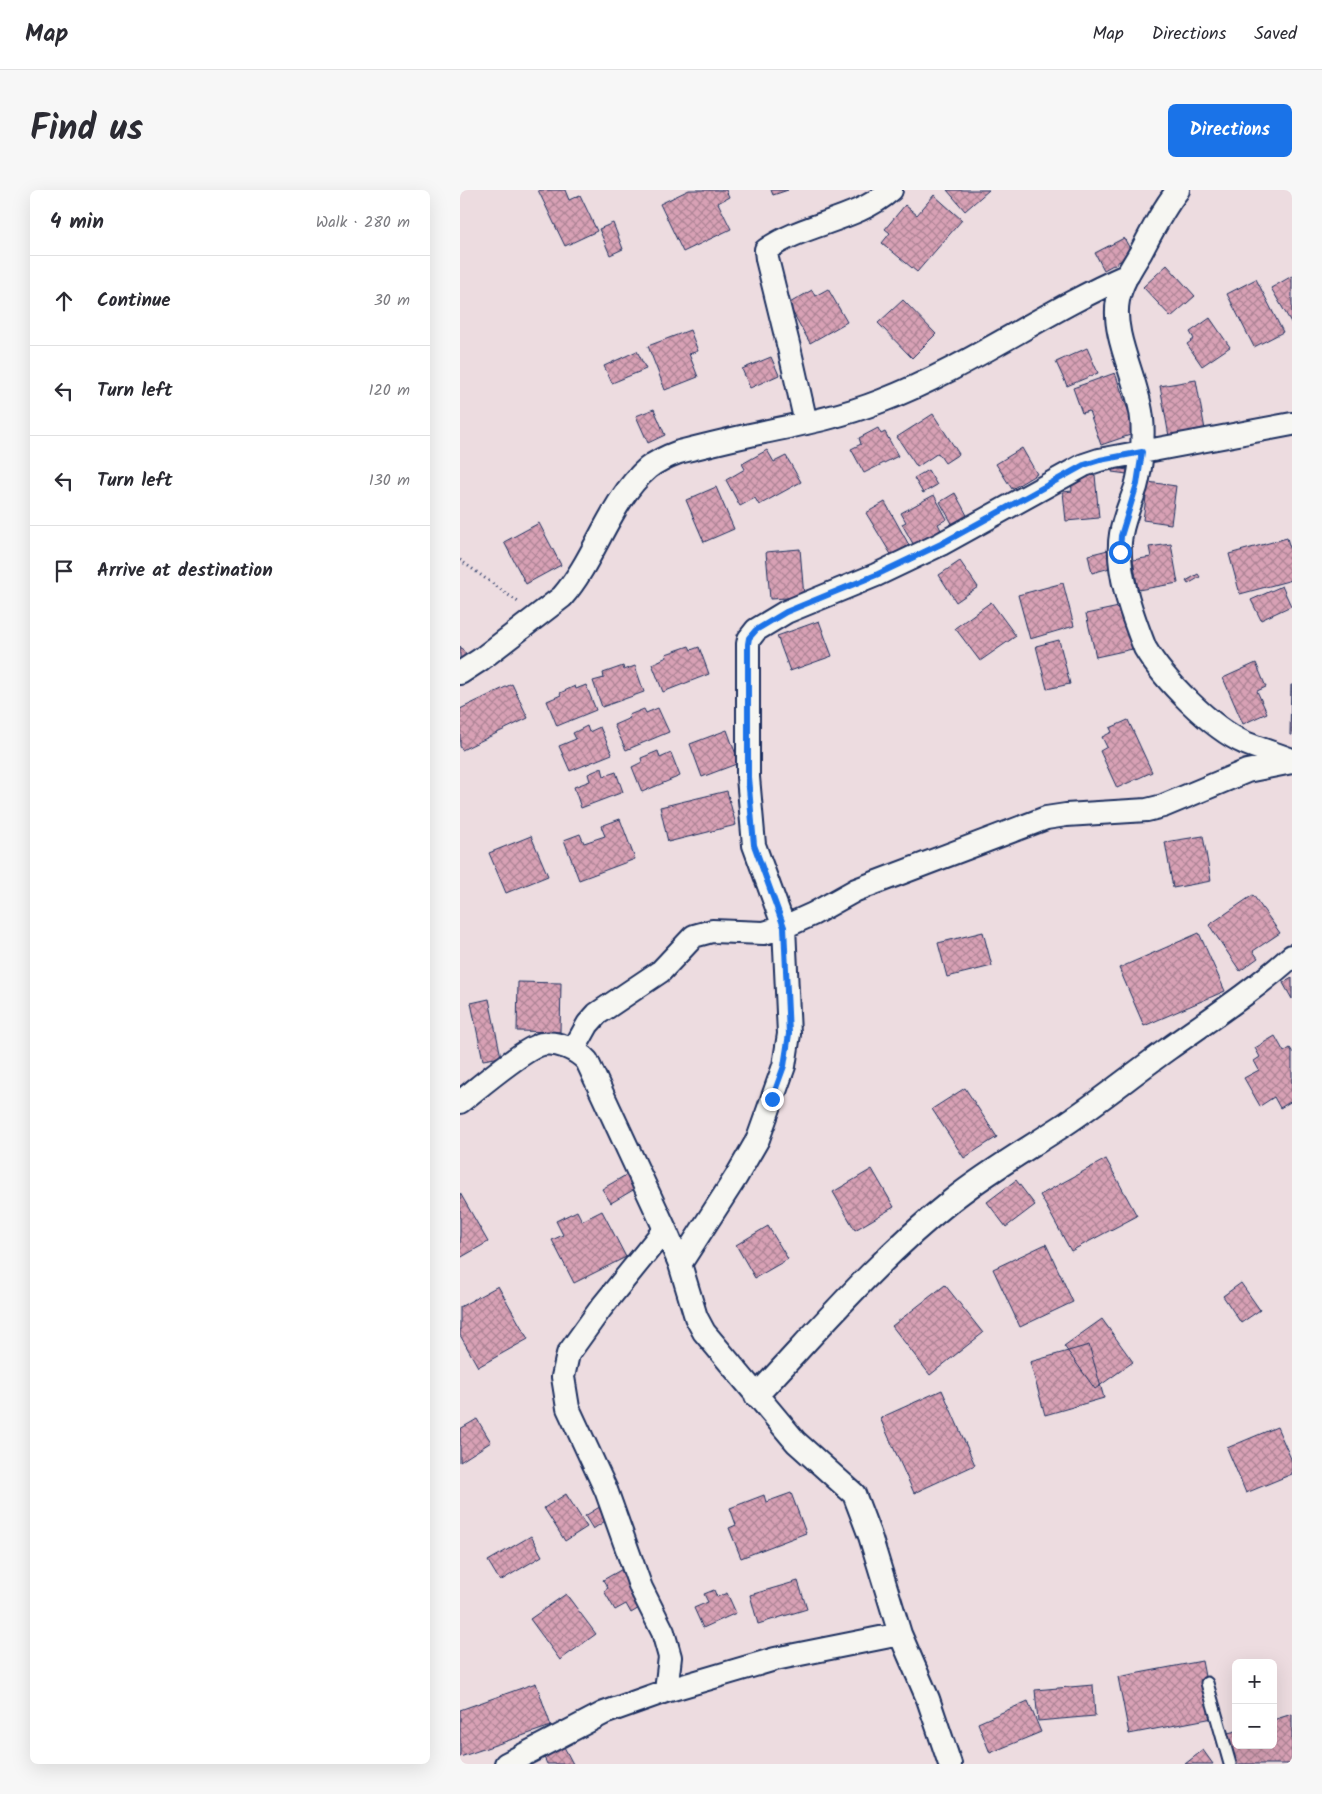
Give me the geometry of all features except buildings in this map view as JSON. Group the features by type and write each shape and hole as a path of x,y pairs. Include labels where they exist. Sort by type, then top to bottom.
{"street":[{"path":"806,423 766,259 766,250 780,240 835,220 881,199 891,190"},
{"path":"1169,194 1118,299 1118,326 1140,401 1142,419 1142,452 1137,484 1121,536 1120,552 1123,578 1145,648 1150,658 1178,689 1216,726 1243,742 1292,761"},
{"path":"460,673 480,660 562,597 572,585 617,508 639,476 649,467 678,452 806,423 880,402 932,380 1073,300 1128,275"},
{"path":"680,1264 758,1139 784,1066 789,1034 784,927 754,845 748,777 748,644 752,633 786,612 876,575 941,544 1084,465 1100,460 1292,424"},
{"path":"574,1050 588,1024 597,1014 661,971 694,936 712,931 764,933 784,927 813,914 856,890 1046,818 1147,810 1163,806 1247,771 1292,761"},
{"path":"756,1396 886,1257 952,1200 1001,1165 1107,1096 1168,1049 1233,1004 1270,976 1292,956"},
{"path":"460,1102 514,1061 542,1044 555,1044 574,1050 588,1061 680,1264 696,1317 704,1332 756,1396 807,1454 837,1477 854,1494 870,1536 900,1634 928,1699 950,1764"},
{"path":"665,1229 601,1308 568,1354 563,1377 568,1408 606,1490 641,1588 663,1632 670,1657 666,1690"},
{"path":"517,1762 604,1713 666,1690 775,1659 900,1634"}],"lane":[{"path":"1206,1683 1230,1764"}],"path":[{"path":"460,560 536,616"}],"route":[{"path":"772,1099 784,1066 789,1034 784,927 754,845 748,777 748,644 752,633 786,612 876,575 941,544 1084,465 1142,452 1137,484 1121,536 1120,552"}]}
